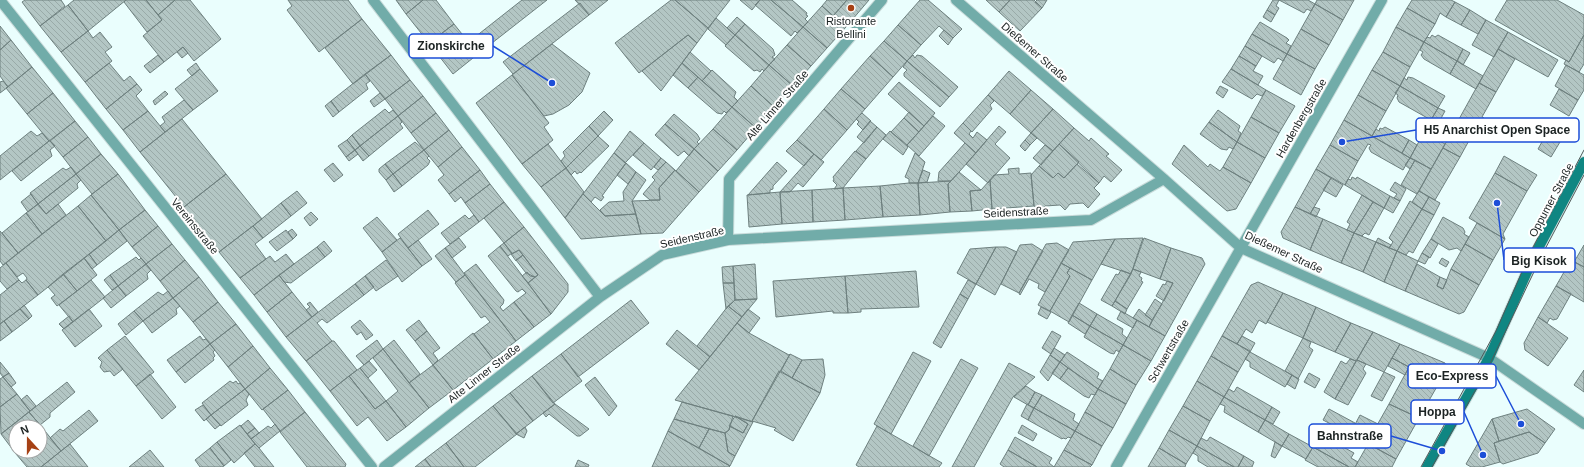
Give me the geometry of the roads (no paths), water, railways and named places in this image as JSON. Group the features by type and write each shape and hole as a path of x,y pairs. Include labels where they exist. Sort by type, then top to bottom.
{"main road":[{"name":"Oppumer Straße","path":"1427,467 1489,358 1534,256 1584,162"}],"street":[{"name":"Vereinsstraße","path":"0,0 372,467"},
{"path":"373,0 600,297"},
{"name":"Alte Linner Straße","path":"728,240 730,178 882,0"},
{"name":"Dießemer Straße","path":"956,0 1164,179 1241,248 1489,358 1584,424"},
{"name":"Hardenbergstraße","path":"1241,248 1382,0"},
{"name":"Seidenstraße","path":"600,297 662,255 728,240 1091,220 1164,179"},
{"name":"Schwertstraße","path":"1116,467 1241,248"},
{"name":"Alte Linner Straße","path":"384,467 600,297"}],"tram line":[{"path":"1421,467 1496,331 1532,249 1584,150"},
{"path":"1432,467 1488,368 1543,253 1584,175"}],"place":[{"name":"Ristorante Bellini","path":"851,8"},
{"name":"Zionskirche","path":"552,83"},
{"name":"H5 Anarchist Open Space","path":"1342,142"},
{"name":"Big Kisok","path":"1497,203"},
{"name":"Eco-Express","path":"1521,424"},
{"name":"Bahnstraße","path":"1442,451"},
{"name":"Hoppa","path":"1483,455"}]}
